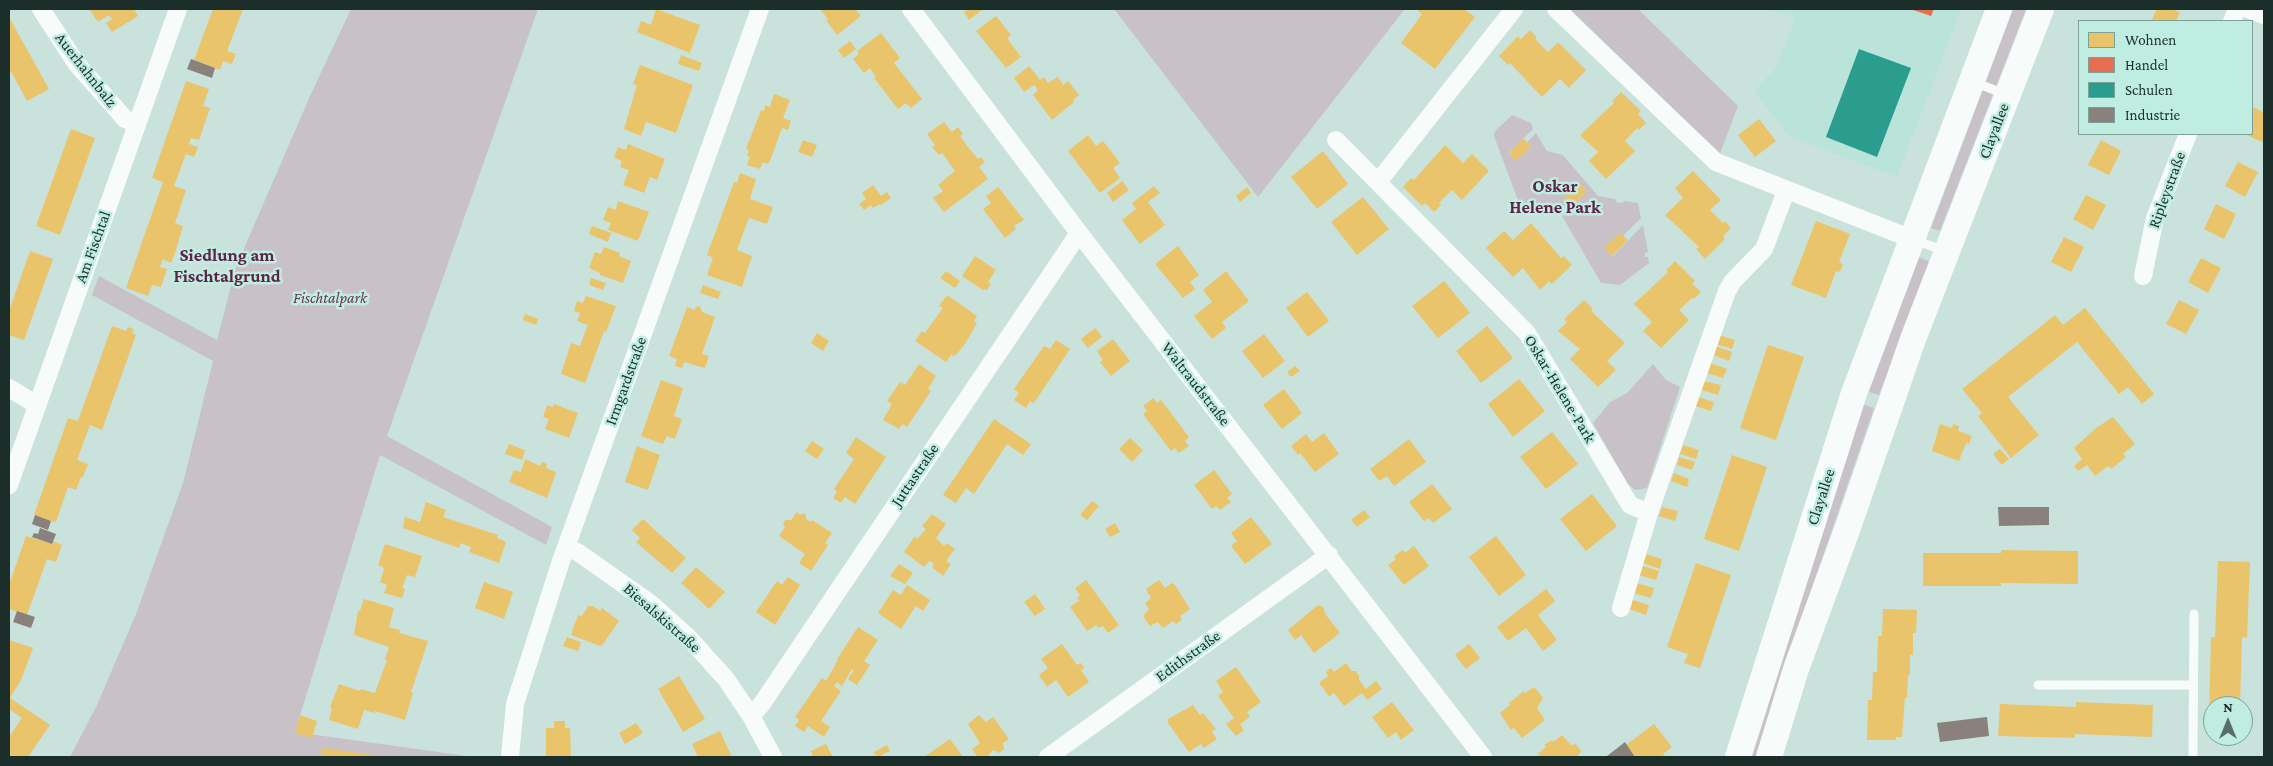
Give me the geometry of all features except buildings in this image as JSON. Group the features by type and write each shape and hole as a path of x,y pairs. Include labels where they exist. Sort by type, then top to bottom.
{"main road":[{"name":"Clayallee","path":"1738,757 1854,393 1999,9"},
{"name":"Clayallee","path":"1769,757 1796,669 1914,339 2041,9"}],"street":[{"name":"Auerhahnbalz","path":"42,9 76,63 126,119 137,124"},
{"name":"Am Fischtal","path":"9,485 178,9"},
{"name":"Irmgardstraße","path":"510,757 516,704 566,547 760,9"},
{"name":"Waltraudstraße","path":"910,9 1483,757"},
{"path":"1378,182 1514,9"},
{"path":"1556,9 1716,162 1912,239"},
{"path":"2248,9 2264,16"},
{"name":"Ripleystraße","path":"2143,276 2155,218 2188,135"},
{"name":"Oskar-Helene-Park","path":"1336,140 1527,333 1630,505 1649,513"},
{"path":"1621,608 1649,513 1727,291 1733,281 1764,249 1786,191"},
{"name":"Juttastraße","path":"751,716 761,705 1079,232"},
{"path":"9,388 37,405"},
{"name":"Biesalskistraße","path":"566,547 579,553 650,603 688,636 726,679 751,716 773,757"},
{"name":"Edithstraße","path":"1048,757 1329,555"}],"lane":[{"path":"1972,82 2008,95"},
{"path":"1912,239 1947,252"},
{"path":"2192,757 2194,614"},
{"path":"2038,685 2193,685"}],"shaded area":[{"path":"1770,9 1961,9 1897,177 1789,136 1754,91 1777,67 1795,18"}],"green space":[{"name":"Fischtalpark","path":"351,9 538,9 387,436 552,527 546,545 380,455 295,732 474,757 70,757 96,707 136,614 183,483 213,361 92,295 99,276 217,340 236,267 310,96"},
{"path":"1114,9 1405,9 1258,197"},
{"path":"1570,9 1638,9 1738,106 1719,156"},
{"path":"2013,9 2026,9 1940,231 1931,228"},
{"path":"1512,115 1531,123 1533,129 1509,153 1516,161 1531,146 1527,142 1536,133 1547,151 1563,155 1598,196 1615,199 1616,202 1638,203 1641,218 1623,236 1620,233 1605,248 1613,256 1643,225 1648,252 1645,253 1645,257 1648,257 1649,263 1620,285 1601,283 1562,216 1587,191 1580,184 1563,200 1567,204 1560,210 1519,203 1494,136 1495,131"},
{"path":"1919,257 1930,262 1879,395 1869,392"},
{"path":"1653,364 1666,380 1680,387 1647,488 1635,490 1628,484 1593,423 1610,402 1627,393"},
{"path":"1864,405 1874,408 1804,611 1759,757 1747,757 1794,611"}],"district":[{"name":"Oskar Helene Park","path":"1555,196"},
{"name":"Siedlung am Fischtalgrund","path":"227,265"}]}
